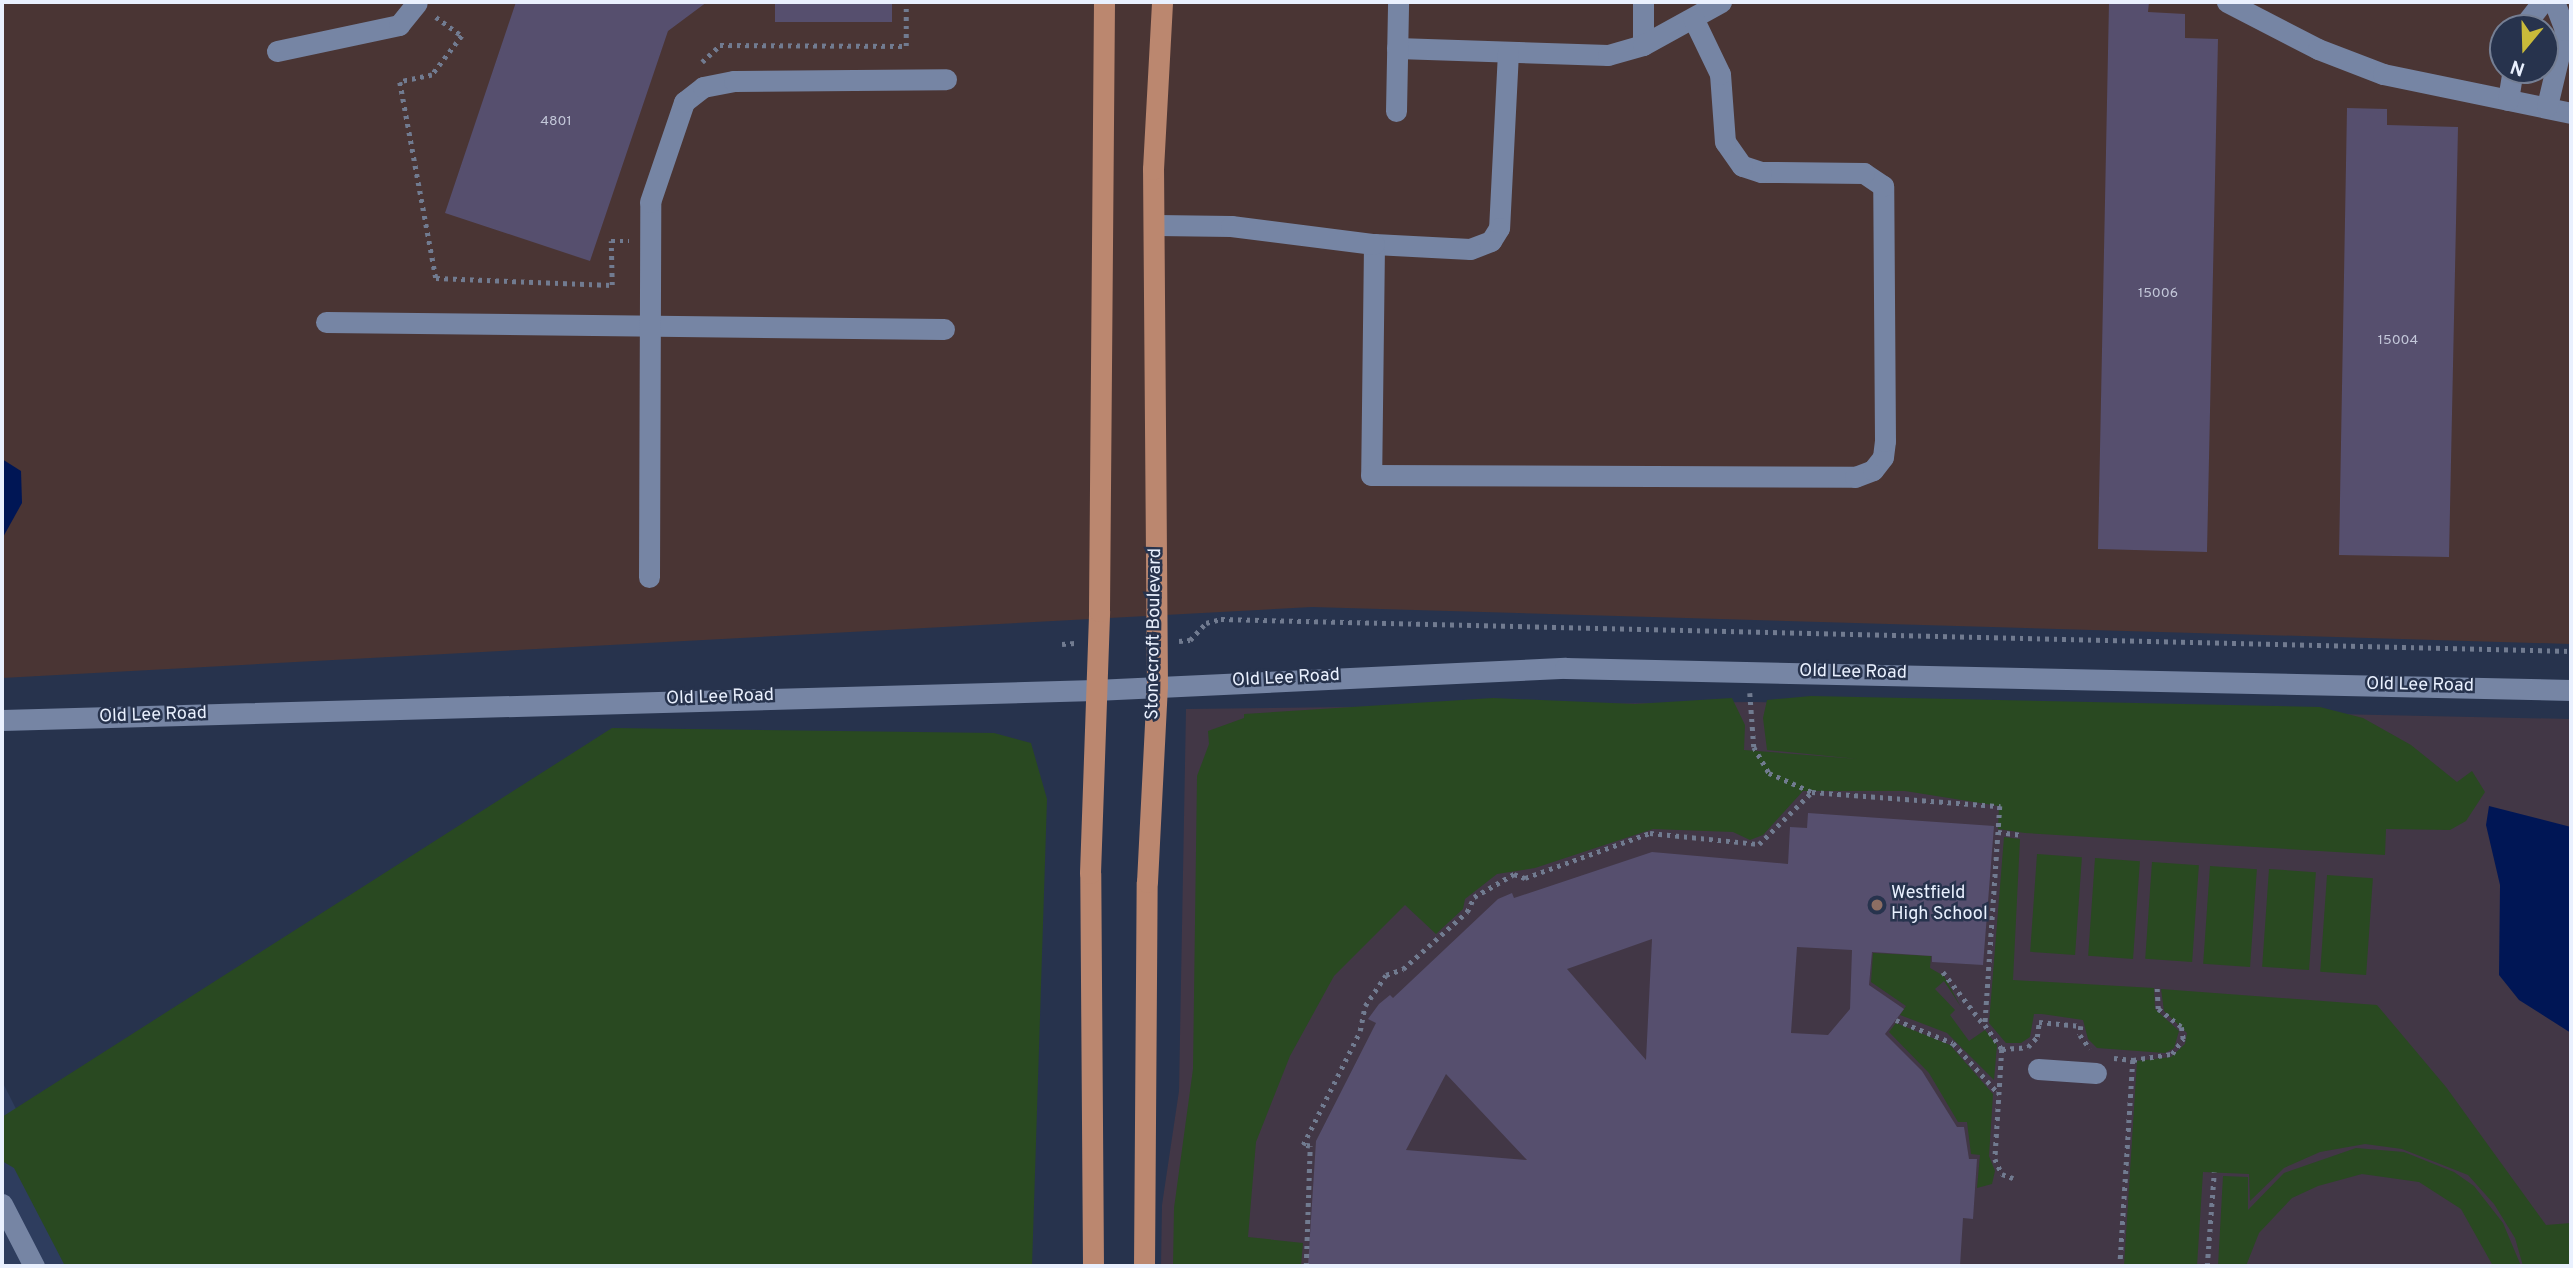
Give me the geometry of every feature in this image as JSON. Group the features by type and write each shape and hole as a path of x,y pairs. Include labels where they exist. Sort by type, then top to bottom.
{"main road":[{"path":"1093,1266 1090,873 1097,643 1104,2"},
{"name":"Stonecroft Boulevard","path":"1144,1266 1147,882 1157,686 1157,225 1153,169 1162,2"}],"street":[{"path":"1396,111 1398,2"},
{"path":"1643,2 1643,46"},
{"path":"1397,48 1608,55 1643,46 1721,2"},
{"path":"2227,2 2318,49 2383,74 2571,113"},
{"path":"2547,106 2565,30 2554,2"},
{"path":"277,51 399,25 417,3"},
{"path":"1374,244 1371,475 1855,477 1873,470 1883,457 1885,441 1883,186 1864,173 1761,173 1742,166 1725,142 1720,75 1693,18"},
{"path":"1157,225 1231,226 1374,244 1470,249 1491,241 1499,228 1508,52"},
{"path":"649,577 650,202 684,102 691,92 734,81 946,79"},
{"path":"2508,100 2511,84"},
{"path":"326,323 944,329"},
{"name":"Old Lee Road","path":"2,720 1095,690 1462,670 1748,672 2571,690"},
{"path":"2038,1069 2096,1073"},
{"path":"2,1204 34,1266"}],"path":[{"path":"691,72 720,45 906,46 906,2"},
{"path":"417,3 462,36 432,75 400,82 436,278 612,285 611,241 638,240"},
{"path":"1157,641 1190,640 1206,623 1221,619 2571,651"},
{"path":"1062,644 1097,643"},
{"path":"1748,672 1754,747 1769,773 1812,792 2000,806 1985,1025"},
{"path":"1306,1266 1310,1146 1303,1145 1360,1031 1365,1006 1386,975 1412,961 1467,912 1474,897 1514,874 1525,878 1650,833 1759,844 1812,792"},
{"path":"1998,832 2022,835"},
{"path":"1943,972 2002,1049 1995,1159 2002,1174 2013,1178"},
{"path":"2002,1049 2028,1047 2036,1037 2039,1022 2081,1026 2080,1035 2090,1050 2133,1060 2172,1054 2183,1039 2180,1027 2158,1009 2157,988"},
{"path":"1896,1020 1953,1043 1999,1094"},
{"path":"2120,1266 2133,1060"},
{"path":"2207,1266 2214,1172"}],"shaded area":[{"path":"2,2 2571,2 2571,644 1312,607 2,678"},
{"path":"2,459 21,471 22,503 2,539"},
{"name":"Westfield High School","path":"1751,702 2571,719 2571,1266 1161,1266 1162,1205 1179,1091 1186,709"},
{"path":"2489,806 2571,827 2571,1033 2519,1000 2499,975 2500,885 2486,825"},
{"path":"2,1081 95,1266 2,1266"}],"green space":[{"path":"1811,696 2320,707 2363,718 2411,745 2457,782 2472,771 2485,792 2466,821 2450,830 2386,829 2385,855 2025,833 1998,829 1999,806 1905,791 1803,791 1763,835 1750,840 1733,832 1653,829 1535,868 1497,874 1465,899 1463,909 1436,934 1405,905 1334,976 1290,1056 1256,1142 1248,1237 1303,1243 1301,1266 1173,1266 1174,1208 1193,1069 1197,776 1209,744 1208,731 1244,718 1244,714 1493,698 1635,704 1732,698 1745,725 1744,750 1858,759 1767,750 1763,718 1767,700"},
{"path":"612,728 994,733 1031,743 1047,799 1032,1266 65,1266 14,1168 2,1161 2,1117"},
{"path":"2004,837 2020,839 2013,980 2154,988 2155,1009 2179,1031 2174,1048 2165,1053 2097,1048 2088,1039 2083,1020 2042,1014 2034,1014 2030,1037 2021,1043 2006,1043 1989,1023"},
{"path":"2037,854 2082,857 2075,955 2030,952"},
{"path":"2095,858 2140,861 2133,959 2088,956"},
{"path":"2152,862 2199,865 2192,962 2145,959"},
{"path":"2210,866 2257,869 2250,967 2203,964"},
{"path":"2269,869 2316,872 2309,970 2262,967"},
{"path":"2327,875 2373,878 2366,975 2320,972"},
{"path":"1873,953 1931,956 1930,968 1944,976 1961,1007 1944,981 1935,989 1955,1010 1950,1015 1969,1041 1985,1030 1997,1045 1994,1080 1947,1033 1900,1015 1906,1006 1871,982"},
{"path":"2161,989 2377,1005 2446,1087 2546,1225 2571,1223 2571,1266 2523,1266 2515,1238 2494,1204 2468,1175 2402,1149 2365,1144 2320,1152 2284,1168 2250,1201 2249,1174 2203,1172 2197,1266 2124,1266 2137,1061 2171,1057 2185,1044 2187,1033 2164,1011"},
{"path":"1896,1023 1950,1045 1993,1094 1989,1156 1995,1171 1992,1184 1977,1188 1980,1155 1971,1154 1967,1122 1958,1122 1929,1073 1889,1032"},
{"path":"2356,1148 2404,1152 2454,1172 2474,1186 2503,1223 2521,1266 2493,1266 2461,1209 2419,1182 2362,1174 2318,1186 2292,1198 2259,1233 2246,1266 2218,1266 2223,1176 2248,1177 2248,1210 2284,1173"}],"building":[{"path":"516,2 707,2 668,31 590,261 445,213"},
{"path":"775,2 892,2 892,22 775,22"},
{"path":"2109,2 2149,2 2148,12 2185,14 2185,38 2218,39 2207,552 2098,549"},
{"path":"2347,108 2387,109 2387,125 2458,127 2449,557 2339,555"},
{"path":"1808,813 1994,826 1983,965 1932,962 1932,956 1872,952 1869,985 1904,1009 1885,1034 1922,1071 1957,1127 1964,1127 1969,1159 1977,1159 1973,1219 1963,1218 1960,1266 1308,1266 1316,1141 1376,1023 1368,1019 1379,1004 1390,995 1393,998 1498,899 1512,893 1514,898 1652,852 1788,864 1790,827 1807,828","holes":["1652,939 1646,1060 1567,969","1797,947 1852,950 1850,1009 1828,1035 1791,1033","1446,1074 1527,1160 1406,1150"]}],"place":[{"name":"Westfield High School","path":"1877,905"}]}
